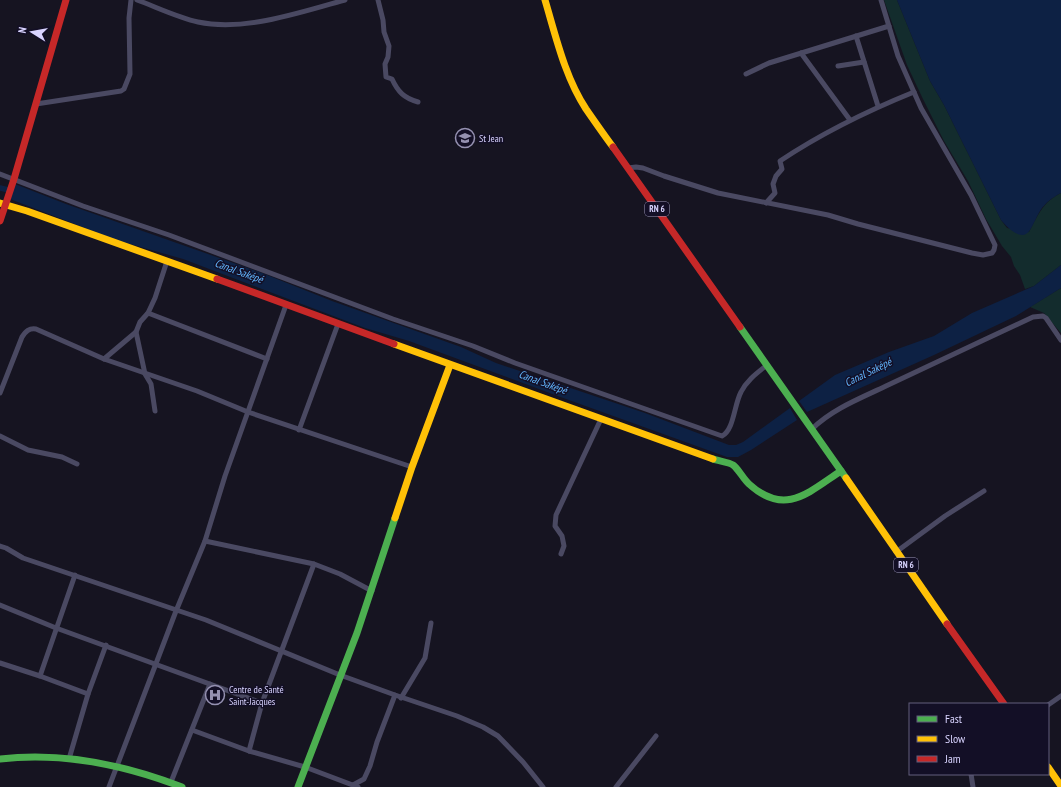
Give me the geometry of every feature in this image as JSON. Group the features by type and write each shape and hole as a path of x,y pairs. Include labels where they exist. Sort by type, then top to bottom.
{"street":[{"path":"0,221 3,204 14,179 66,0"},
{"path":"36,104 124,89 130,74 129,18 131,0"},
{"path":"137,0 197,22 218,25 266,20 345,0"},
{"path":"378,0 384,20 384,32 389,46 388,57 385,64 386,77 392,79 396,89 409,99 418,102"},
{"name":"RN 6","path":"545,0 559,47 575,90 586,109 811,427 896,552 936,606 1003,703"},
{"path":"628,168 643,168 718,193 828,215 972,253 983,255 992,253 994,250 994,245 984,221 937,137 914,92 898,56 881,0"},
{"path":"746,74 770,63 889,26"},
{"path":"856,36 878,106"},
{"path":"802,53 850,120"},
{"path":"838,66 864,62"},
{"path":"766,203 776,194 773,184 776,176 782,170 780,161 809,142 850,120 878,106 914,92"},
{"path":"0,176 14,179 83,206 169,235 378,313 473,346 543,374 722,436 726,434 731,425 735,404 740,393 747,382 767,365"},
{"path":"3,204 27,211 601,419 734,465 741,476 750,485 771,499 784,500 798,498 808,494 841,471"},
{"path":"104,359 136,332 140,322 148,313 155,298 167,261"},
{"path":"109,787 155,664 205,541 225,476 286,305"},
{"path":"148,313 268,358"},
{"path":"811,427 840,409 910,374 1033,318 1043,316 1046,318 1061,340"},
{"path":"300,430 338,324"},
{"path":"0,393 22,337 30,328 36,329 104,359 197,391 248,412 412,467"},
{"path":"136,332 146,374 151,384 155,411"},
{"path":"298,787 372,591 412,467 450,364"},
{"path":"561,554 564,546 562,536 555,526 556,515 601,419"},
{"path":"0,436 28,450 62,458 77,464"},
{"path":"896,552 945,516 984,491"},
{"path":"205,541 314,564 340,574 372,591"},
{"path":"0,546 23,558 206,620 340,675 401,698 457,716 483,727 498,736 544,787"},
{"path":"249,751 262,704 314,564"},
{"path":"40,676 75,575"},
{"path":"0,605 56,628 106,645 262,704"},
{"path":"401,698 425,658 431,623"},
{"path":"69,759 88,694 106,645"},
{"path":"0,663 88,694"},
{"path":"171,782 210,684"},
{"path":"192,730 249,751 305,767 356,786 364,779 370,766 377,742 395,695"},
{"path":"1049,704 1061,696"},
{"path":"616,787 656,736"},
{"path":"0,759 69,759 118,766 171,782 182,787"},
{"path":"1049,768 1061,786"},
{"path":"971,775 973,787"}],"green space":[{"path":"884,0 897,0 930,81 944,105 1001,220 1007,228 1029,232 1045,205 1061,193 1061,265 1034,286 1025,289 1011,257 1002,246 986,219 968,181 944,141 907,65"},
{"path":"1061,288 1061,333 1044,313 1030,307"}],"water":[{"path":"897,0 1061,0 1061,193 1044,205 1027,234 1023,235 1015,232 1001,220 944,105 930,81"},
{"path":"15,184 66,204 262,273 332,301 461,347 496,363 645,413 729,445 736,445 743,442 790,408 797,420 738,457 727,457 409,341 365,328 183,259 116,240 10,199"},
{"path":"1061,265 1061,288 1016,316 934,355 807,412 799,401 835,375 889,352 934,336 972,313 1034,286"}],"waterway":[{"name":"Canal Saképé","path":"0,188 13,191"}],"traffic: fast":[{"path":"740,327 846,478"},
{"path":"713,459 733,465 747,482 762,494 774,499 785,500 796,498 818,487 841,471"},
{"path":"298,787 357,633 395,518"},
{"path":"0,759 46,757 92,762 138,772 182,787"}],"traffic: slow":[{"path":"545,0 572,84 586,109 613,147"},
{"path":"0,203 27,211 217,279"},
{"path":"394,344 713,459"},
{"path":"395,518 412,467 450,365"},
{"path":"846,478 947,624"},
{"path":"1049,768 1061,786"}],"traffic: jam":[{"path":"0,221 14,179 66,0"},
{"path":"613,147 740,327"},
{"path":"217,279 394,344"},
{"path":"947,624 1003,703"}],"place":[{"name":"St Jean","path":"465,138"},
{"name":"Centre de Santé Saint-Jacques","path":"215,695"}]}
